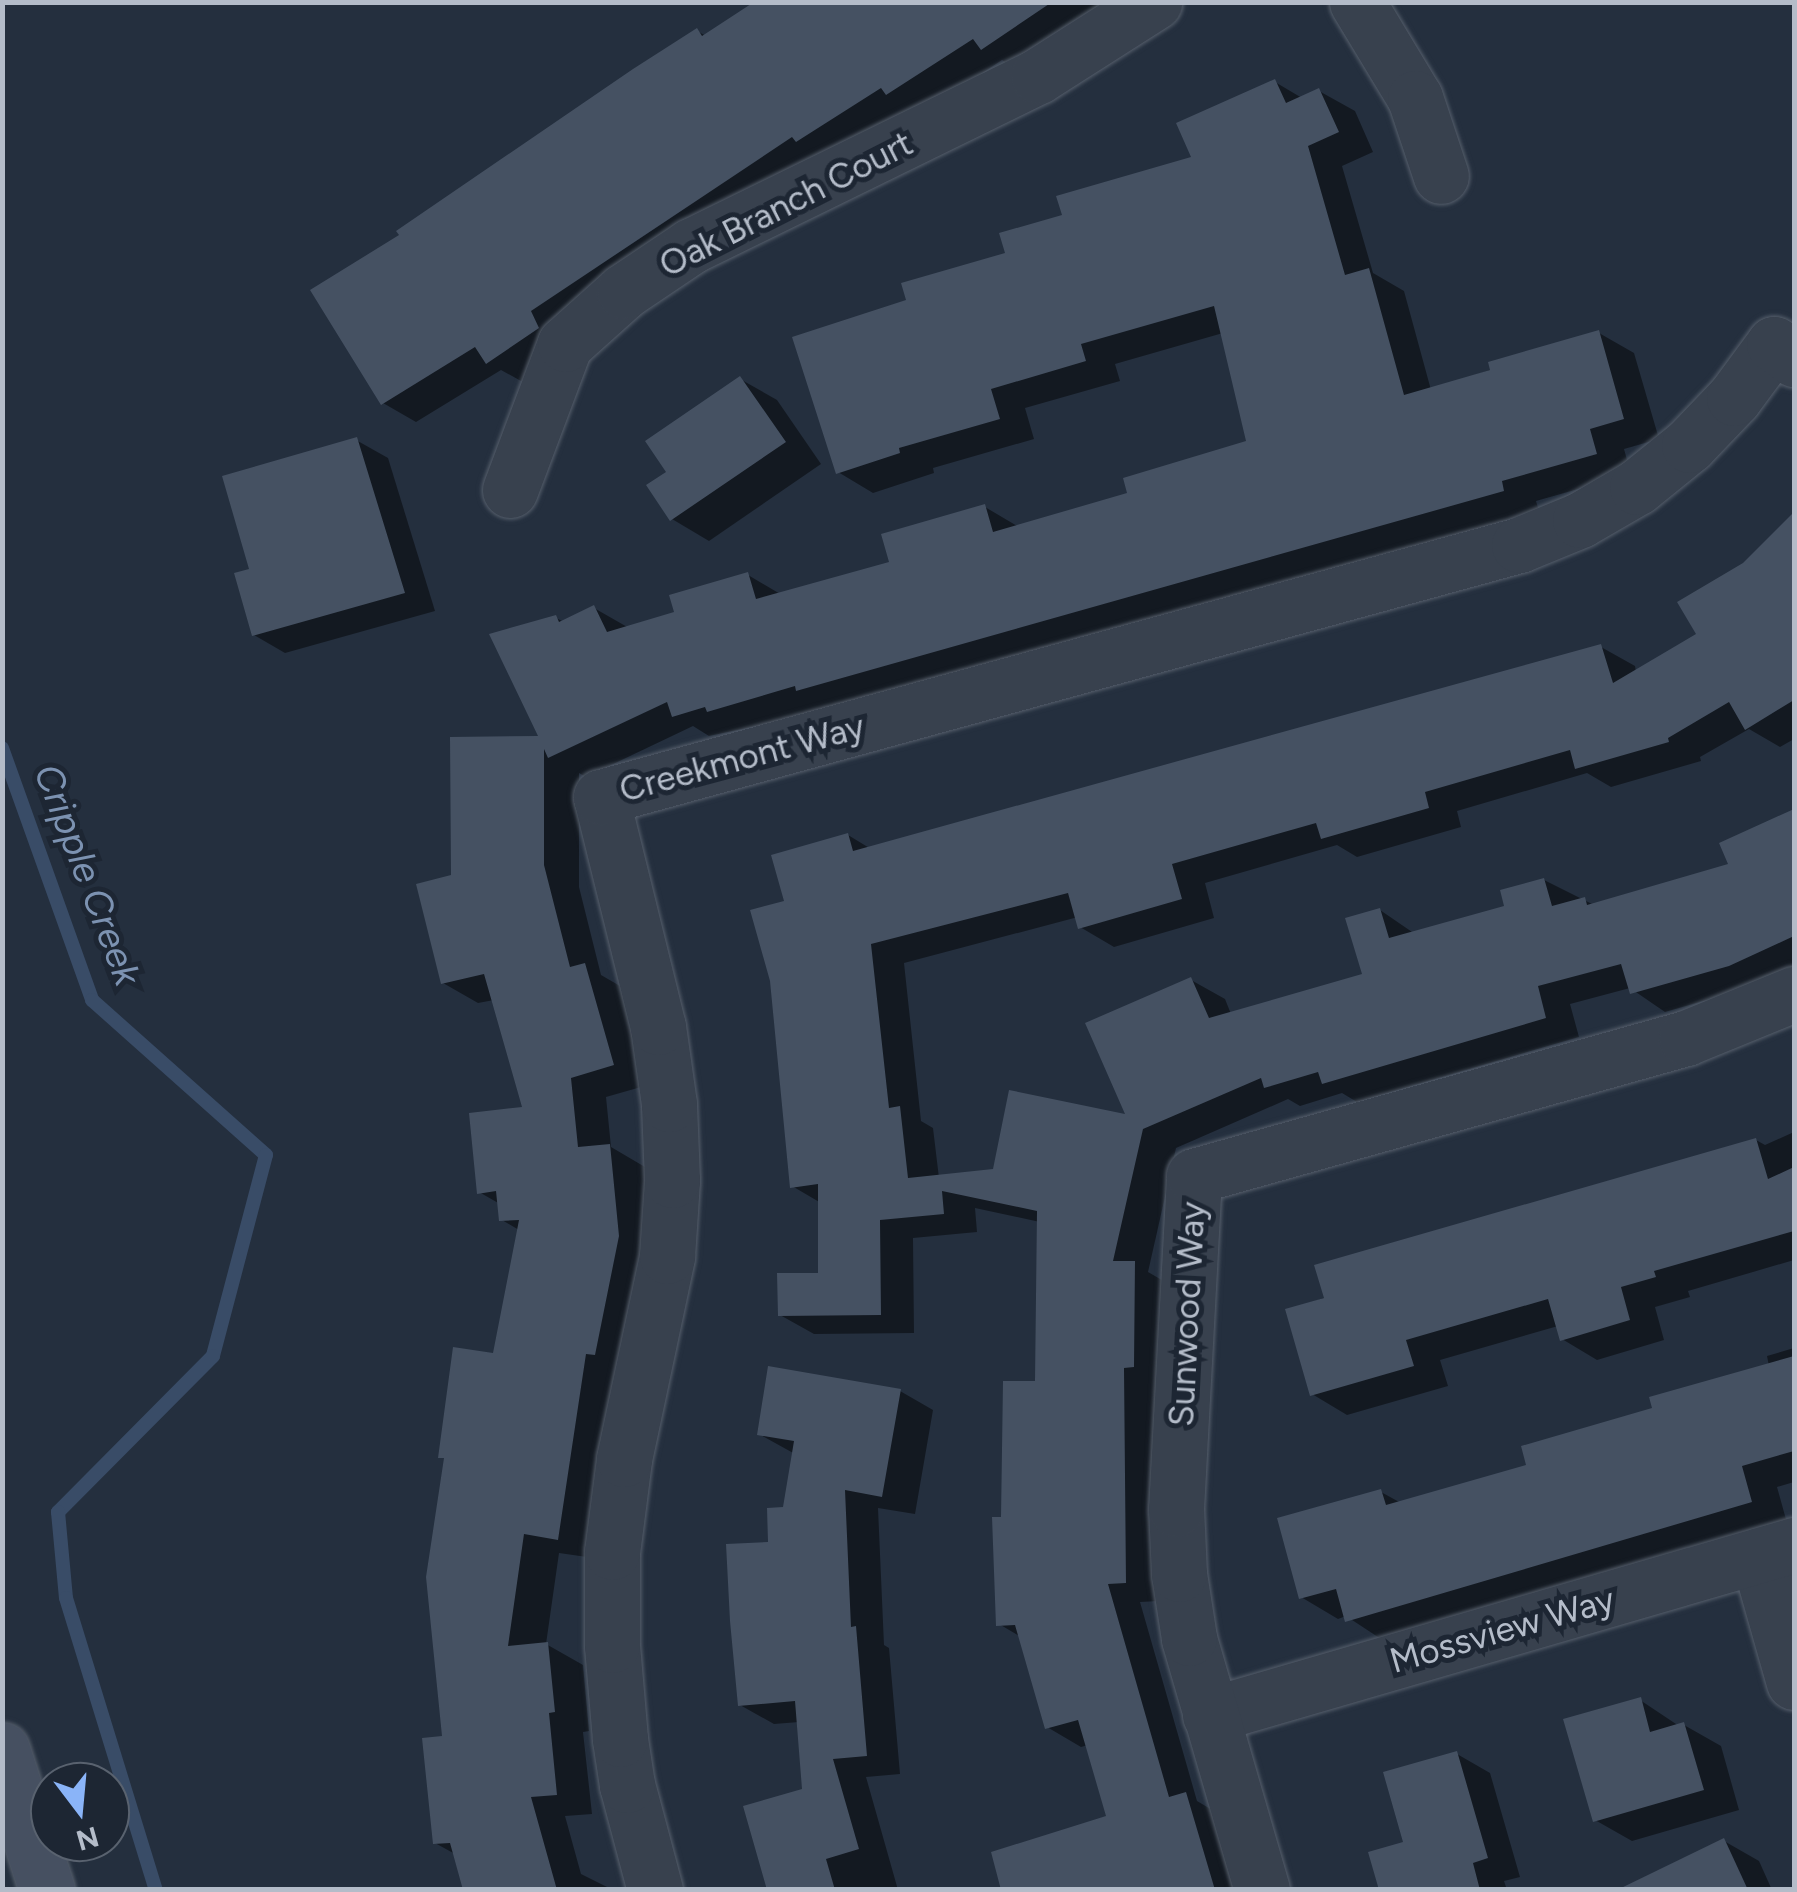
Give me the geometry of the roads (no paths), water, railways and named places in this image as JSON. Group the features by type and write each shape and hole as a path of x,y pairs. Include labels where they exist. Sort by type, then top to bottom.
{"main road":[{"path":"2,1750 47,1890"}],"street":[{"name":"Oak Branch Court","path":"510,490 564,344 624,291 691,246 1038,76 1154,2"},
{"path":"1357,2 1415,98 1441,176"},
{"name":"Creekmont Way","path":"655,1890 627,1785 620,1739 612,1645 612,1552 624,1459 668,1256 670,1123 658,1027 601,796 1519,545 1580,520 1637,486 1689,446 1784,352"},
{"name":"Sunwood Way","path":"1262,1890 1190,1638 1176,1509 1194,1176 1686,1038 1794,994"},
{"path":"1776,1550 1794,1682"},
{"name":"Mossview Way","path":"1210,1715 1776,1550"}],"waterway":[{"name":"Cripple Creek","path":"2,748 92,1000 266,1155 213,1356 58,1512 66,1598 156,1890"}]}
